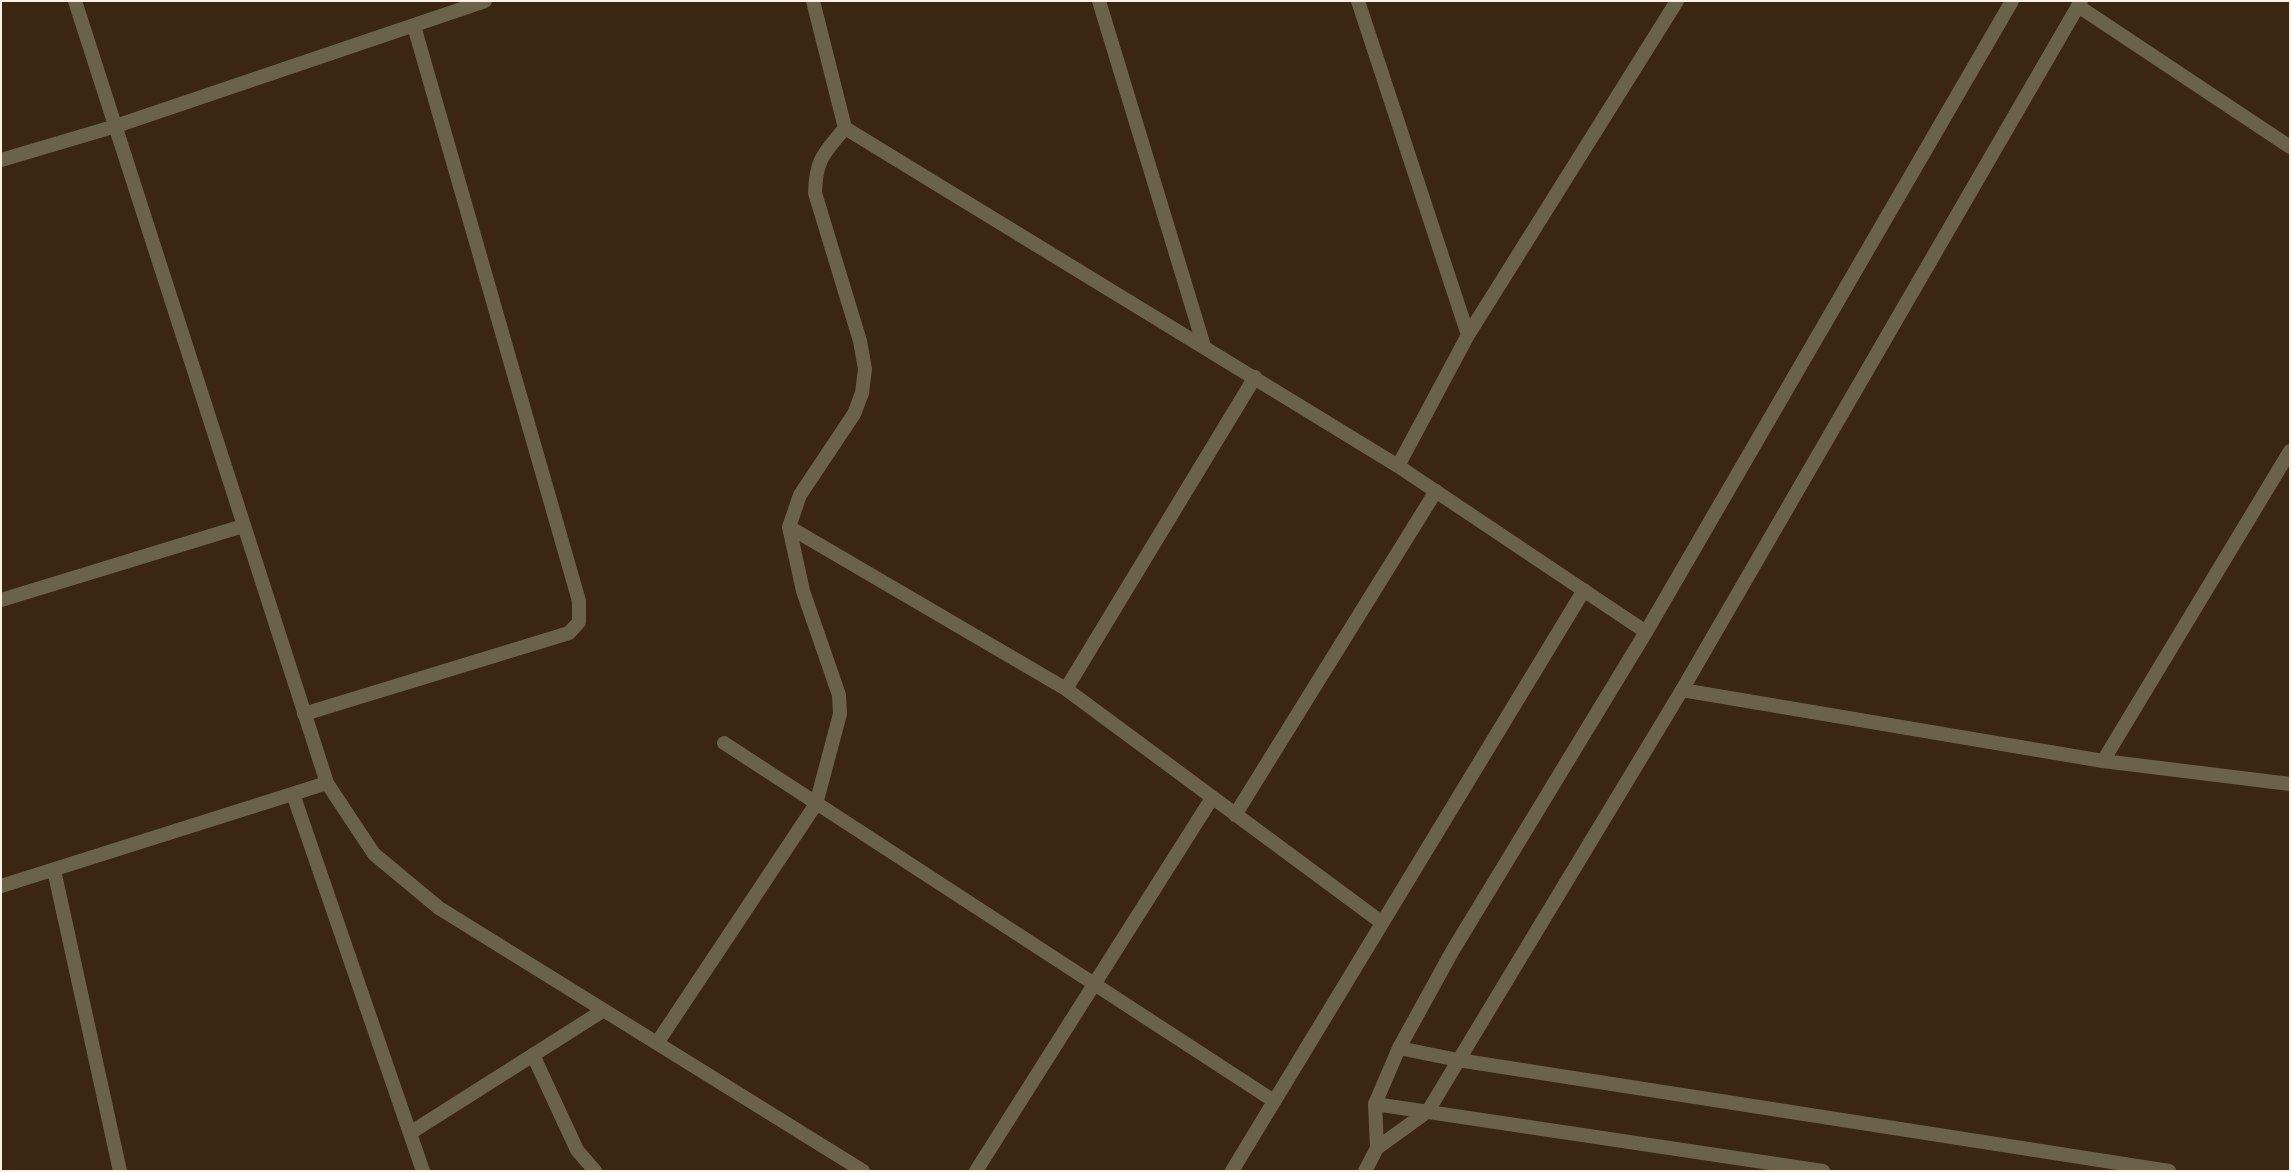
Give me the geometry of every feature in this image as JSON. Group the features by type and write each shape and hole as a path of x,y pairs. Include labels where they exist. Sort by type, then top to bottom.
{"street":[{"path":"75,1 327,783 374,854 439,908 863,1171"},
{"path":"1,160 116,126 486,1"},
{"path":"813,1 845,128 1398,466 1646,632"},
{"path":"1099,1 1204,346"},
{"path":"1398,466 1468,335 1677,1"},
{"path":"1378,1148 1375,1104 1399,1048 1453,950 1646,632 2012,1"},
{"path":"1359,2 1468,335"},
{"path":"1365,1171 1378,1148 1428,1111 1682,690 2080,4 2290,147"},
{"path":"304,714 569,634 579,622 579,601 414,26"},
{"path":"657,1043 816,804 840,714 839,695 803,591 789,527 800,495 854,414 862,393 865,369 860,341 815,193 816,170 824,155 845,128"},
{"path":"1066,689 1254,377"},
{"path":"2102,761 2290,450"},
{"path":"1235,815 1436,491"},
{"path":"1,600 243,526"},
{"path":"789,527 1066,689 1381,922"},
{"path":"1232,1171 1381,922 1584,590"},
{"path":"1682,690 2102,761 2290,784"},
{"path":"724,744 1094,986 1274,1101"},
{"path":"1,886 327,783"},
{"path":"293,794 423,1171"},
{"path":"976,1171 1212,798"},
{"path":"54,870 120,1171"},
{"path":"410,1133 604,1010"},
{"path":"1399,1048 1458,1060 2169,1171"},
{"path":"533,1055 577,1150 595,1171"},
{"path":"1375,1104 1823,1171"}]}
